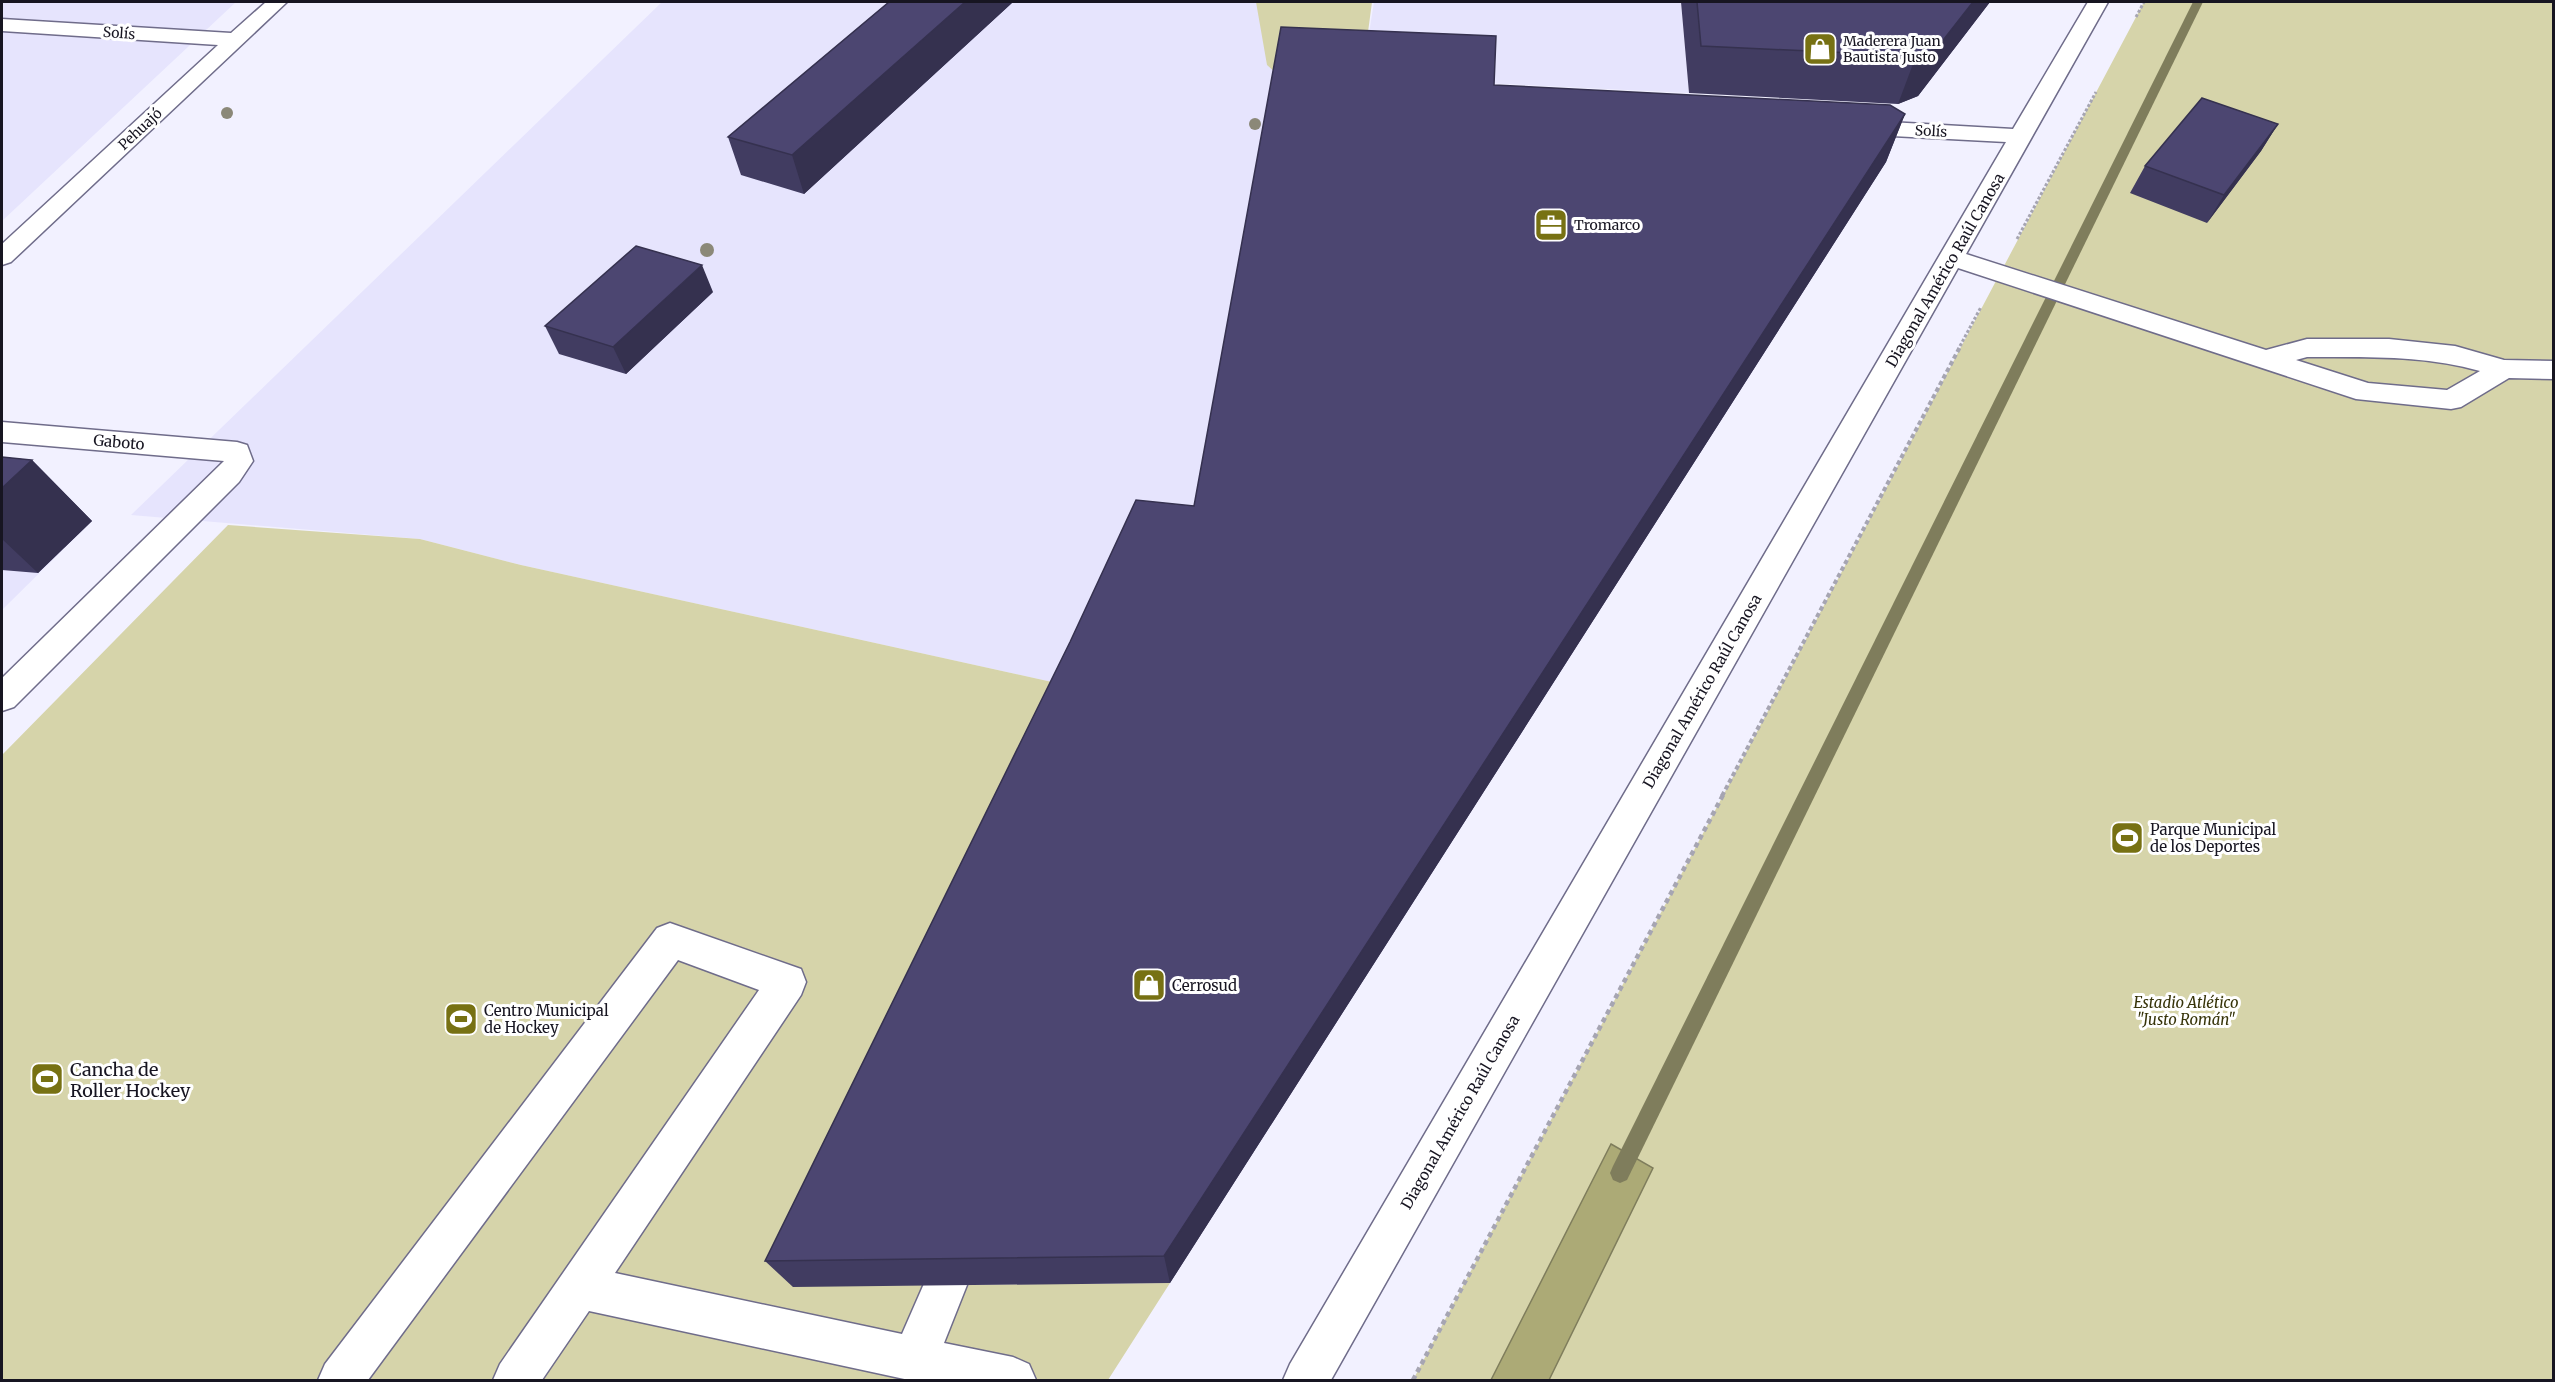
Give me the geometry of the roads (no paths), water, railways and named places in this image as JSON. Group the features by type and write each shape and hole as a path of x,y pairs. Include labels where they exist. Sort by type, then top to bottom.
{"street":[{"name":"Pehuajó","path":"2,256 277,2"},
{"name":"Diagonal Américo Raúl Canosa","path":"1306,1380 2098,2"},
{"name":"Solís","path":"2,26 237,40"},
{"name":"Solís","path":"1834,126 2021,136"},
{"path":"1952,258 2366,392 2451,400 2504,369"},
{"path":"2267,359 2307,348 2390,348 2455,355 2504,369 2553,370"},
{"name":"Gaboto","path":"2,432 237,452 239,461 229,475 2,698"},
{"path":"341,1380 670,940 787,982 516,1380"},
{"path":"914,1360 945,1285"},
{"path":"580,1287 1013,1380"}],"waterway":[{"path":"1620,1173 2198,2"}],"place":[{"name":"Maderera Juan Bautista Justo","path":"1820,49"},
{"name":"Tromarco","path":"1551,225"},
{"name":"Parque Municipal de los Deportes","path":"2127,838"},
{"name":"Cerrosud","path":"1149,985"},
{"name":"Centro Municipal de Hockey","path":"461,1019"},
{"name":"Cancha de Roller Hockey","path":"47,1079"}],"park label":[{"name":"Estadio Atlético \"Justo Román\"","path":"2186,1010"}]}
